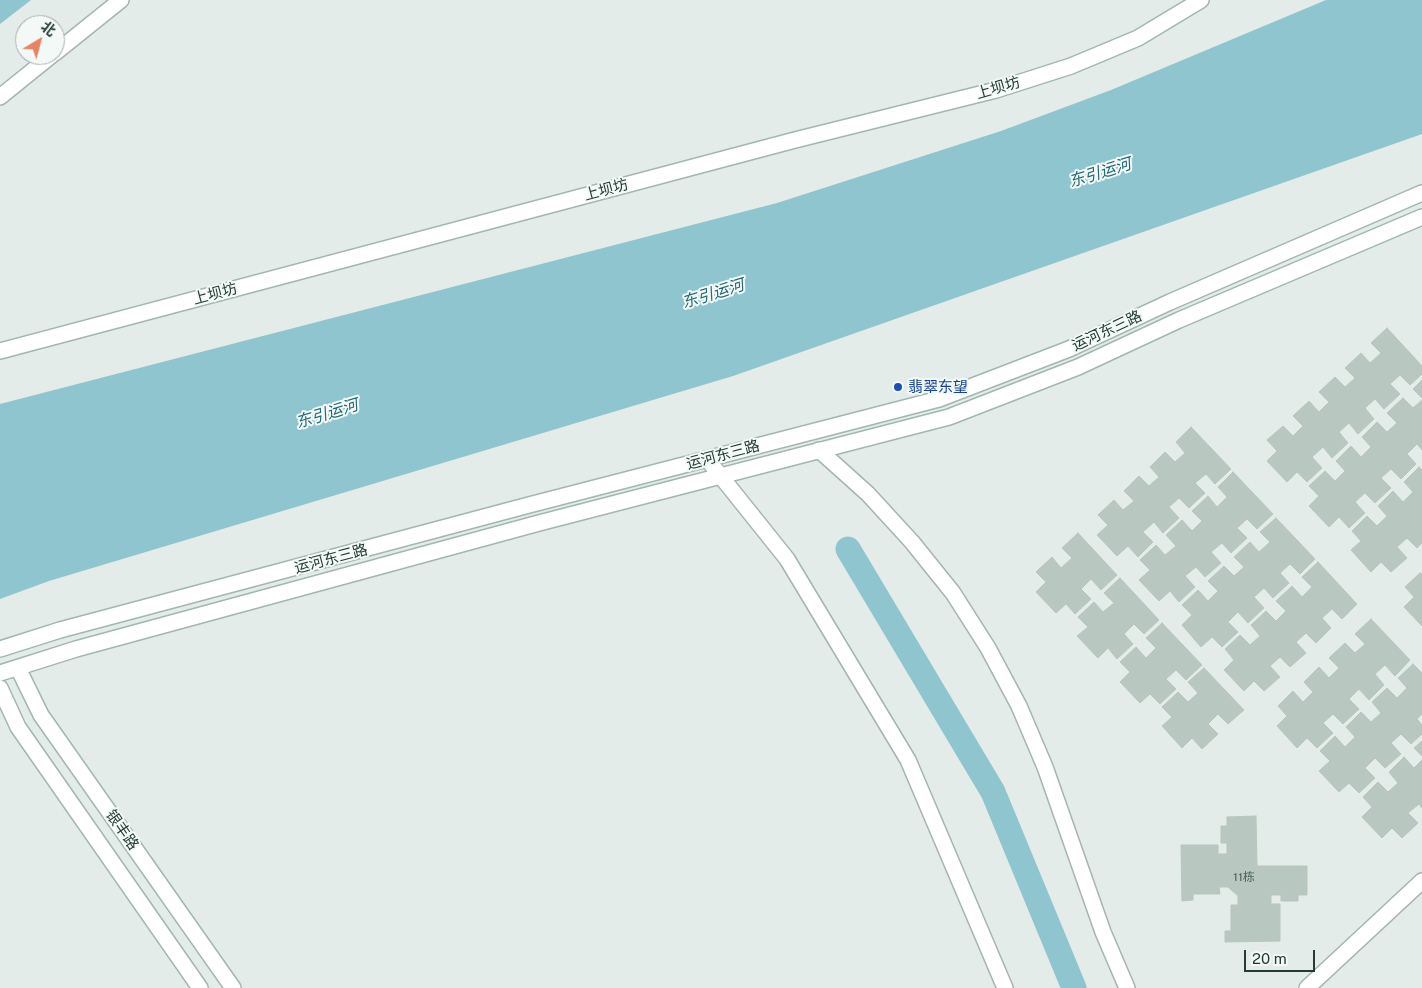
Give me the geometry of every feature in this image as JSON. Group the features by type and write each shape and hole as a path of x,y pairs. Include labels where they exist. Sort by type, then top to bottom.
{"street":[{"path":"65,45 121,0"},
{"name":"上坝坊","path":"0,351 785,142 996,90 1071,66 1138,38 1201,0"},
{"path":"0,97 40,65"},
{"name":"运河东三路","path":"0,649 60,630 939,399 1069,349 1170,302 1422,193"},
{"name":"运河东三路","path":"0,673 76,649 233,606 949,417 1078,367 1179,320 1422,217"},
{"path":"819,450 868,494 912,542 953,593 988,648 1019,706 1045,767 1104,932 1127,988"},
{"path":"707,459 787,560 908,760 1005,988"},
{"path":"0,658 18,668"},
{"name":"银丰路","path":"18,668 41,715 233,988"},
{"name":"银丰路","path":"0,688 18,727 200,988"},
{"path":"1307,988 1422,881"}],"water":[{"path":"0,0 31,0 0,24"},
{"name":"东引运河","path":"1326,0 1422,0 1422,134 733,376 49,581 0,599 0,404 777,203 1001,131 1111,90"}],"building":[{"path":"1387,328 1422,366 1422,374 1410,385 1400,375 1390,384 1400,394 1384,409 1375,399 1365,408 1374,419 1358,434 1349,423 1339,432 1348,443 1332,458 1323,447 1312,457 1322,468 1307,482 1297,472 1287,482 1267,461 1277,451 1267,440 1283,426 1293,436 1303,426 1293,416 1309,401 1319,412 1329,402 1319,392 1335,377 1345,387 1355,378 1345,368 1361,353 1370,363 1381,353 1371,343"},
{"path":"1422,380 1422,398 1413,389"},
{"path":"1403,398 1413,408 1422,400 1422,450 1417,444 1407,454 1416,464 1401,479 1391,469 1381,478 1391,488 1375,503 1365,493 1355,502 1365,513 1349,528 1339,517 1329,527 1309,506 1319,496 1309,486 1325,471 1335,481 1345,471 1336,461 1351,446 1361,457 1371,447 1362,437 1377,422 1387,432 1397,423 1387,413"},
{"path":"1191,427 1231,469 1215,484 1206,474 1195,483 1205,493 1189,508 1179,498 1169,507 1179,518 1163,533 1154,522 1143,532 1153,542 1138,557 1128,546 1117,556 1097,535 1108,525 1098,515 1114,500 1123,510 1134,501 1124,491 1139,476 1149,486 1159,477 1150,467 1165,452 1175,462 1185,453 1176,442"},
{"path":"1419,467 1422,470 1422,543 1417,548 1407,538 1397,547 1407,558 1391,572 1381,562 1371,572 1351,550 1361,541 1352,531 1367,516 1377,526 1387,516 1378,506 1393,491 1403,502 1413,492 1404,482"},
{"path":"1233,472 1273,514 1257,529 1247,519 1237,528 1247,538 1231,553 1222,543 1211,552 1221,563 1205,577 1196,567 1185,576 1195,587 1179,602 1170,591 1159,601 1139,580 1150,570 1140,560 1156,545 1165,555 1176,546 1166,535 1182,520 1192,531 1202,521 1192,511 1208,496 1217,507 1227,497 1218,487"},
{"path":"1276,518 1315,559 1300,574 1290,564 1280,573 1289,583 1273,598 1264,588 1254,597 1264,608 1248,623 1238,612 1228,622 1238,632 1222,647 1212,637 1201,647 1182,625 1192,615 1182,605 1198,590 1208,601 1218,591 1208,581 1224,566 1234,576 1244,567 1234,557 1250,542 1259,552 1270,542 1260,532"},
{"path":"1078,533 1117,575 1101,590 1091,579 1081,589 1091,599 1075,614 1066,604 1056,613 1036,592 1046,582 1036,572 1052,557 1061,568 1072,558 1062,548"},
{"path":"1318,562 1357,604 1342,619 1332,609 1322,618 1331,628 1316,643 1306,633 1296,642 1306,653 1290,667 1280,657 1270,666 1280,677 1264,691 1254,681 1244,691 1224,670 1234,660 1225,649 1240,635 1250,645 1260,636 1251,625 1266,611 1276,621 1286,611 1276,601 1292,586 1302,597 1312,587 1302,577"},
{"path":"1420,573 1422,574 1422,626 1404,607 1414,597 1405,587"},
{"path":"1120,578 1159,620 1144,634 1134,624 1124,634 1133,644 1117,659 1108,648 1098,658 1077,636 1088,627 1078,617 1094,602 1103,612 1114,603 1104,593"},
{"path":"1371,619 1410,660 1395,676 1385,665 1375,674 1384,685 1369,700 1359,689 1349,699 1359,709 1343,724 1333,714 1323,723 1333,733 1317,748 1307,738 1297,748 1277,726 1287,716 1278,706 1293,691 1303,702 1313,692 1304,682 1319,667 1329,678 1339,668 1329,658 1345,643 1355,653 1365,644 1355,634"},
{"path":"1162,623 1202,665 1186,680 1176,670 1166,679 1176,689 1160,704 1150,694 1140,703 1120,682 1130,672 1120,662 1136,647 1146,658 1156,648 1146,638"},
{"path":"1413,664 1422,673 1422,714 1417,719 1422,725 1422,734 1411,744 1401,734 1391,743 1401,754 1385,768 1375,758 1365,768 1375,778 1359,793 1349,783 1339,792 1319,771 1330,761 1320,751 1335,736 1345,747 1355,737 1346,727 1361,712 1371,722 1381,713 1372,702 1387,688 1397,698 1407,688 1398,678"},
{"path":"1204,668 1244,710 1228,724 1218,714 1208,724 1218,734 1202,749 1192,738 1182,748 1162,726 1172,717 1162,707 1178,692 1188,702 1198,693 1188,682"},
{"path":"1422,741 1422,756 1414,748"},
{"path":"1404,757 1414,768 1422,760 1422,808 1419,804 1408,813 1418,823 1402,838 1392,828 1382,838 1362,817 1372,807 1363,797 1378,782 1388,792 1398,783 1389,772"},
{"path":"1256,816 1257,866 1307,866 1307,895 1298,895 1298,901 1281,901 1281,895 1271,895 1271,904 1280,904 1280,941 1225,942 1225,931 1231,931 1231,905 1238,905 1238,896 1228,887 1219,887 1220,894 1193,894 1193,900 1182,901 1181,845 1218,845 1218,854 1227,854 1227,843 1221,843 1221,826 1227,826 1227,817"}],"waterway":[{"path":"848,549 993,792 1074,988"}],"place":[{"name":"翡翠东望","path":"898,387"}]}
